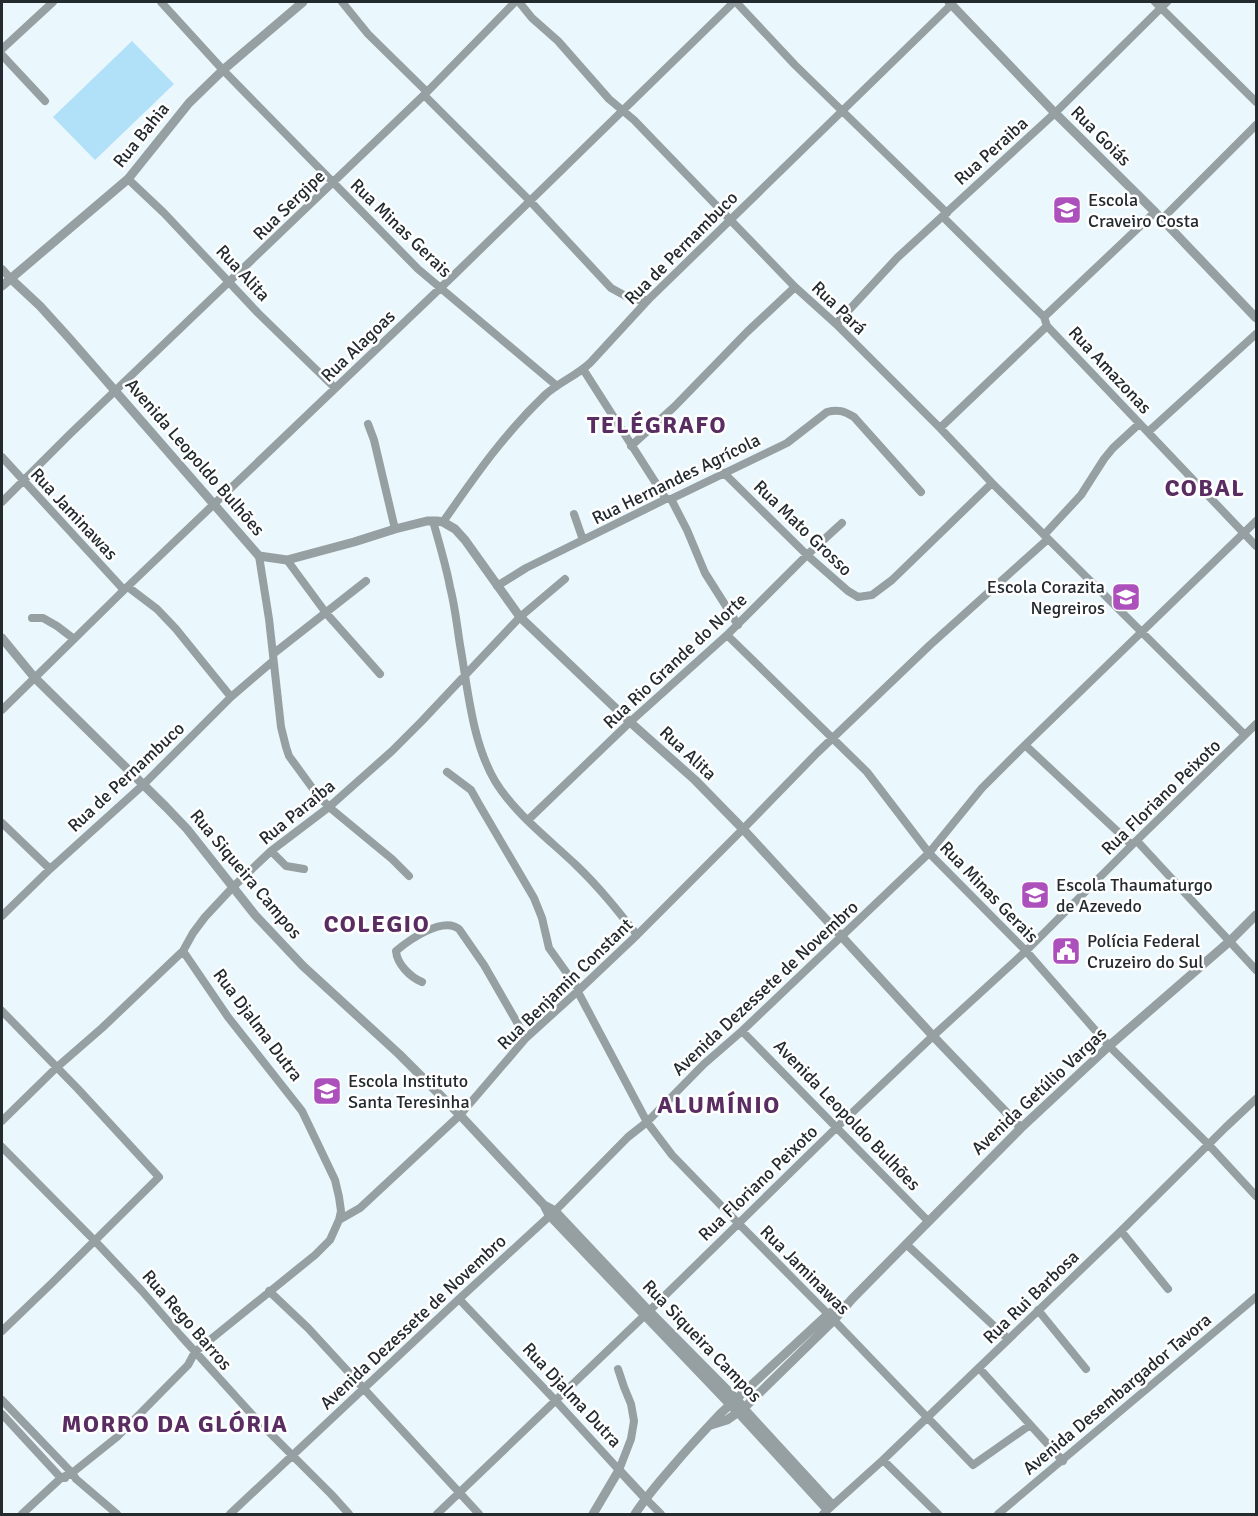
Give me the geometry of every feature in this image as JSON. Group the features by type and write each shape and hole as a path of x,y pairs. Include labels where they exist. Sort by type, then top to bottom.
{"street":[{"path":"2,50 53,2"},
{"name":"Rua Minas Gerais","path":"161,2 223,70 418,269 557,386"},
{"path":"171,2 172,13"},
{"name":"Rua Bahia","path":"2,286 128,179 189,103 223,70 303,2"},
{"path":"342,2 368,34 611,288 631,299 648,300"},
{"name":"Rua Sergipe","path":"2,502 426,94 517,2"},
{"name":"Rua Pará","path":"517,2 558,41 609,99 634,120 795,287 836,324 1245,735"},
{"name":"Rua Alagoas","path":"2,710 735,2"},
{"name":"Rua Amazonas","path":"735,2 1044,317 1047,326 1257,546"},
{"name":"Rua de Pernambuco","path":"443,522 482,465 546,393 583,369 648,300 951,3"},
{"name":"Rua Goiás","path":"951,3 1055,113 1162,219 1257,318"},
{"path":"1161,3 1257,102"},
{"name":"Rua Peraiba","path":"836,324 897,258 1055,113 1161,3"},
{"path":"2,55 45,101"},
{"path":"1162,219 1257,125"},
{"name":"Rua Alita","path":"128,179 164,213 258,313 335,388"},
{"path":"1044,317 1155,212"},
{"name":"Avenida Leopoldo Bulhões","path":"2,268 54,322 259,556 287,560"},
{"path":"631,446 674,407 747,332 795,287"},
{"path":"940,428 1047,326"},
{"path":"1148,432 1257,334"},
{"path":"583,369 687,530 705,573 738,625"},
{"name":"Rua Hernandes Agrícola","path":"497,586 526,568 787,443 827,412 835,410 844,411 854,417 921,492"},
{"path":"368,423 395,529"},
{"name":"Rua Benjamin Constant","path":"22,1515 62,1478 74,1476 117,1437 188,1365 195,1352 315,1255 330,1240 339,1220 360,1208 460,1115 526,1038 637,934 832,738 1046,537 1081,495 1113,448 1139,424"},
{"name":"Rua Jaminawas","path":"2,457 126,588 157,609 231,697"},
{"name":"Rua Mato Grosso","path":"724,473 807,555 858,597 878,592 992,483"},
{"path":"574,514 583,540"},
{"path":"433,521 450,587 473,720 495,781 547,840 602,892 637,934"},
{"path":"380,674 326,613 287,560 395,529 433,521 443,522"},
{"name":"Avenida Dezessete de Novembro","path":"230,1515 552,1213 704,1064 742,1031 929,853 982,788 1025,744 1257,521"},
{"name":"Rua Alita","path":"443,522 455,529 465,540 520,617 630,722 695,780 1021,1128"},
{"name":"Rua Rio Grande do Norte","path":"528,820 630,722 738,625 842,523"},
{"path":"259,556 285,747 295,765 329,807 409,876"},
{"name":"Rua Paraíba","path":"2,1122 56,1068 183,951 206,916 233,887 272,851 329,807 392,750 520,617 565,579"},
{"name":"Rua de Pernambuco","path":"2,916 50,868 143,785 273,658 366,581"},
{"path":"32,618 43,618 74,639"},
{"name":"Rua Minas Gerais","path":"727,635 867,772 929,853 1026,951 1109,1046 1257,1196"},
{"name":"Rua Siqueira Campos","path":"2,638 34,677 187,829 255,915 303,966 399,1054 460,1115 646,1313 741,1410 828,1510"},
{"name":"Rua Floriano Peixoto","path":"437,1515 836,1128 1026,951 1257,724"},
{"path":"1025,744 1134,843 1257,970"},
{"name":"Rua Jaminawas","path":"447,772 471,790 534,898 542,918 549,948 578,991 647,1122 672,1155 973,1465 1030,1425"},
{"path":"2,823 50,868"},
{"path":"272,851 286,866 304,869"},
{"name":"Avenida Getúlio Vargas","path":"711,1425 727,1420 741,1410 785,1361 852,1299 1021,1128 1109,1046 1257,915"},
{"path":"422,982 407,972 397,959 396,951 429,929 455,925 484,965 526,1038"},
{"name":"Rua Djalma Dutra","path":"183,951 228,1017 302,1111 335,1180 339,1197 339,1220"},
{"path":"2,1011 159,1177 2,1330"},
{"name":"Avenida Leopoldo Bulhões","path":"742,1031 928,1221"},
{"name":"Rua Rui Barbosa","path":"828,1510 883,1460 1257,1099"},
{"name":"Rua Rego Barros","path":"2,1148 95,1240 256,1419 349,1515"},
{"path":"1121,1231 1168,1288"},
{"path":"906,1244 1008,1339"},
{"path":"269,1291 308,1328 364,1388 478,1515"},
{"name":"Avenida Desembargador Tavora","path":"998,1515 1257,1297"},
{"name":"Rua Djalma Dutra","path":"459,1299 661,1515"},
{"path":"1038,1310 1086,1369"},
{"name":"Avenida Getúlio Vargas","path":"635,1515 645,1498 714,1421 733,1402 785,1361"},
{"path":"979,1368 1063,1461"},
{"path":"593,1515 619,1470 631,1439 634,1421 631,1404 618,1369"},
{"path":"2,1400 74,1476 117,1515"},
{"path":"2,1414 62,1478"},
{"path":"883,1460 938,1515"}],"shaded area":[{"path":"132,41 174,84 95,160 53,117"}],"place":[{"name":"Escola Craveiro Costa","path":"1067,210"},
{"name":"Escola Corazita Negreiros","path":"1126,597"},
{"name":"Escola Thaumaturgo de Azevedo","path":"1035,895"},
{"name":"Polícia Federal Cruzeiro do Sul","path":"1066,951"},
{"name":"Escola Instituto Santa Teresinha","path":"327,1091"}],"district":[{"name":"TELÉGRAFO","path":"657,425"},
{"name":"COBAL","path":"1205,488"},
{"name":"COLEGIO","path":"377,924"},
{"name":"ALUMÍNIO","path":"719,1105"},
{"name":"MORRO DA GLÓRIA","path":"175,1424"}]}
